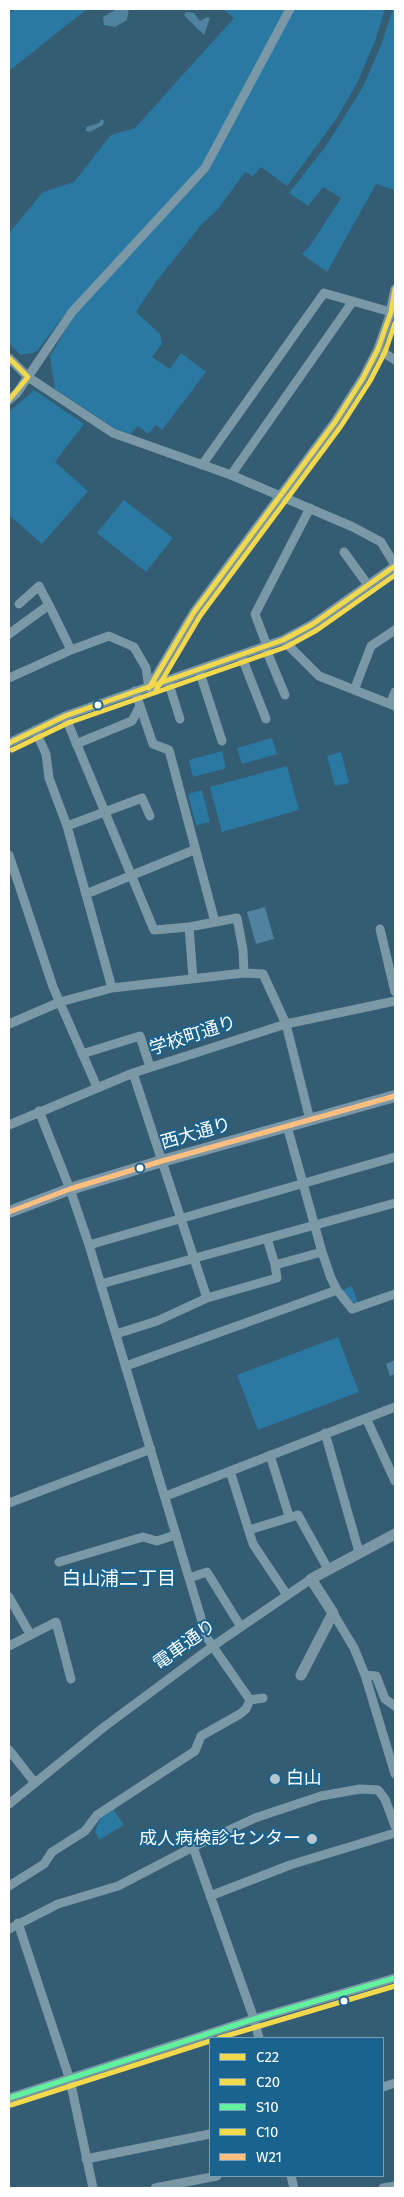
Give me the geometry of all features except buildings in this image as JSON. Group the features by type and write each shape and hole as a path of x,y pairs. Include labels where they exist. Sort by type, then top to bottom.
{"highway":[{"name":"西大通り","path":"9,1212 70,1189 162,1161 395,1096"}],"main road":[{"name":"電車通り","path":"311,1579 395,1534"},
{"path":"301,1675 333,1613 311,1579"}],"street":[{"path":"9,400 17,393 72,312 205,168 290,9"},
{"path":"149,688 194,612 335,422 378,349 391,312 395,292"},
{"path":"202,465 324,293 391,312"},
{"path":"231,475 354,301"},
{"path":"378,349 395,360"},
{"path":"9,358 28,377 113,434 231,475 310,508 381,542 395,566 313,624 283,640 168,682 65,716 9,743"},
{"path":"285,695 255,614 310,508"},
{"path":"344,552 368,585"},
{"path":"19,604 39,586 71,650"},
{"path":"9,634 49,605"},
{"path":"356,688 371,646 395,630"},
{"path":"9,678 71,650 110,636 134,647 146,668 149,688"},
{"path":"283,640 319,676 356,688 393,705 395,692"},
{"path":"241,655 266,719"},
{"path":"199,670 222,740"},
{"path":"168,682 180,719"},
{"path":"136,691 153,744 169,750 194,850 215,922"},
{"path":"76,744 132,721 140,706"},
{"path":"65,716 154,930 189,927 237,918 243,950 244,973"},
{"path":"35,730 46,754 49,778 67,826 112,988"},
{"path":"67,826 142,798 150,816"},
{"path":"86,894 194,850"},
{"path":"9,856 60,1002 98,1087"},
{"path":"189,927 194,978"},
{"path":"380,929 395,1000"},
{"path":"9,1022 60,1002 112,988 244,973 263,974 286,1024 310,1120"},
{"name":"学校町通り","path":"10,1122 133,1072 286,1024 395,1000"},
{"path":"82,1054 140,1036 150,1067"},
{"path":"133,1072 207,1298"},
{"path":"39,1111 70,1189 89,1245 166,1496 175,1535 207,1638 250,1700"},
{"path":"287,1126 322,1252 337,1290 352,1309 395,1294"},
{"path":"89,1245 395,1157"},
{"path":"101,1284 395,1203"},
{"path":"116,1334 157,1321 207,1298 277,1278 275,1265 266,1238"},
{"path":"275,1265 322,1252"},
{"path":"126,1366 337,1290"},
{"path":"166,1496 395,1407"},
{"path":"366,1418 395,1481"},
{"path":"326,1434 359,1552"},
{"path":"9,1503 151,1449"},
{"path":"270,1455 289,1516"},
{"path":"230,1471 253,1544 287,1595"},
{"path":"249,1530 289,1516 298,1515 328,1569"},
{"path":"59,1562 143,1537 158,1541 175,1535"},
{"path":"189,1578 207,1572 241,1627"},
{"name":"電車通り","path":"9,1804 104,1727 213,1646 311,1579"},
{"path":"9,1597 30,1634"},
{"path":"333,1613 350,1640 364,1675 395,1774"},
{"path":"9,1646 56,1622 71,1679"},
{"path":"364,1675 376,1676 385,1699 395,1706"},
{"path":"9,1886 44,1864 52,1852 85,1831 97,1815 194,1751 201,1736 240,1714 250,1700 262,1698"},
{"path":"9,1750 35,1782"},
{"path":"9,1929 58,1904 118,1886 193,1847 256,1818 321,1796 360,1789 378,1790 385,1799 395,1826"},
{"path":"210,1896 290,1865 395,1833"},
{"path":"193,1847 259,2037"},
{"path":"18,1923 70,2080 93,2188"},
{"path":"9,2098 70,2080 254,2019 395,1978"},
{"path":"86,2159 209,2134"},
{"path":"154,2188 212,2177"},
{"path":"383,2188 395,2186"}],"shaded area":[{"path":"15,9 87,9 9,71 9,13"},
{"path":"117,9 129,9 127,20 115,27 104,25 103,17"},
{"path":"223,9 286,9 202,167 69,309 36,352 21,355 9,343 9,233 43,192 74,182 111,135 135,128 234,18"},
{"path":"294,9 385,9 375,41 357,83 337,118 287,186 261,167 253,176 245,172 218,209 201,225 155,283 136,312 160,334 162,344 152,357 170,369 181,353 206,372 162,430 156,425 148,434 138,426 130,434 116,429 55,389 50,356 76,313 208,172"},
{"path":"393,9 395,9 395,190 376,184 327,272 302,254 310,246 341,198 323,187 308,206 289,193 326,146 363,87 382,43"},
{"path":"186,12 194,13 200,21 207,17 210,18 204,35 184,15"},
{"path":"101,119 104,121 103,125 90,132 86,131 86,127 99,123"},
{"path":"34,390 84,424 55,462 88,491 42,544 9,515 9,412"},
{"path":"124,500 173,538 146,572 97,533"},
{"path":"272,738 277,754 242,764 237,748"},
{"path":"222,751 226,768 193,777 189,760"},
{"path":"341,752 349,783 335,786 327,756"},
{"path":"287,766 299,810 222,832 210,787"},
{"path":"202,790 210,822 196,825 188,794"},
{"path":"265,907 274,939 256,944 247,912"},
{"path":"352,1286 358,1303 351,1302 342,1290"},
{"path":"338,1337 359,1392 258,1430 237,1375"},
{"path":"395,1360 395,1374 390,1376 386,1364"},
{"path":"113,1809 124,1825 99,1840 95,1831 101,1817"}],"transit line":[{"name":"C22","path":"149,688 194,612 335,422 363,378 378,349 391,312 395,289"},
{"name":"C20","path":"155,692 200,616 341,426 370,381 385,352 395,323"},
{"name":"C22","path":"9,358 28,377 9,400"},
{"name":"C22","path":"9,743 65,716 283,640 313,624 395,566"},
{"name":"C20","path":"12,750 68,723 286,647 317,630 395,575"},
{"name":"W21","path":"9,1212 70,1189 162,1161 395,1096"},
{"name":"S10","path":"9,2098 254,2019 395,1978"},
{"name":"C10","path":"222,2037 395,1986"},
{"name":"C10","path":"11,2105 209,2041"}],"place":[{"name":"白山","path":"275,1779"},
{"name":"成人病検診センター","path":"312,1839"}],"district":[{"name":"白山浦二丁目","path":"119,1580"}]}
